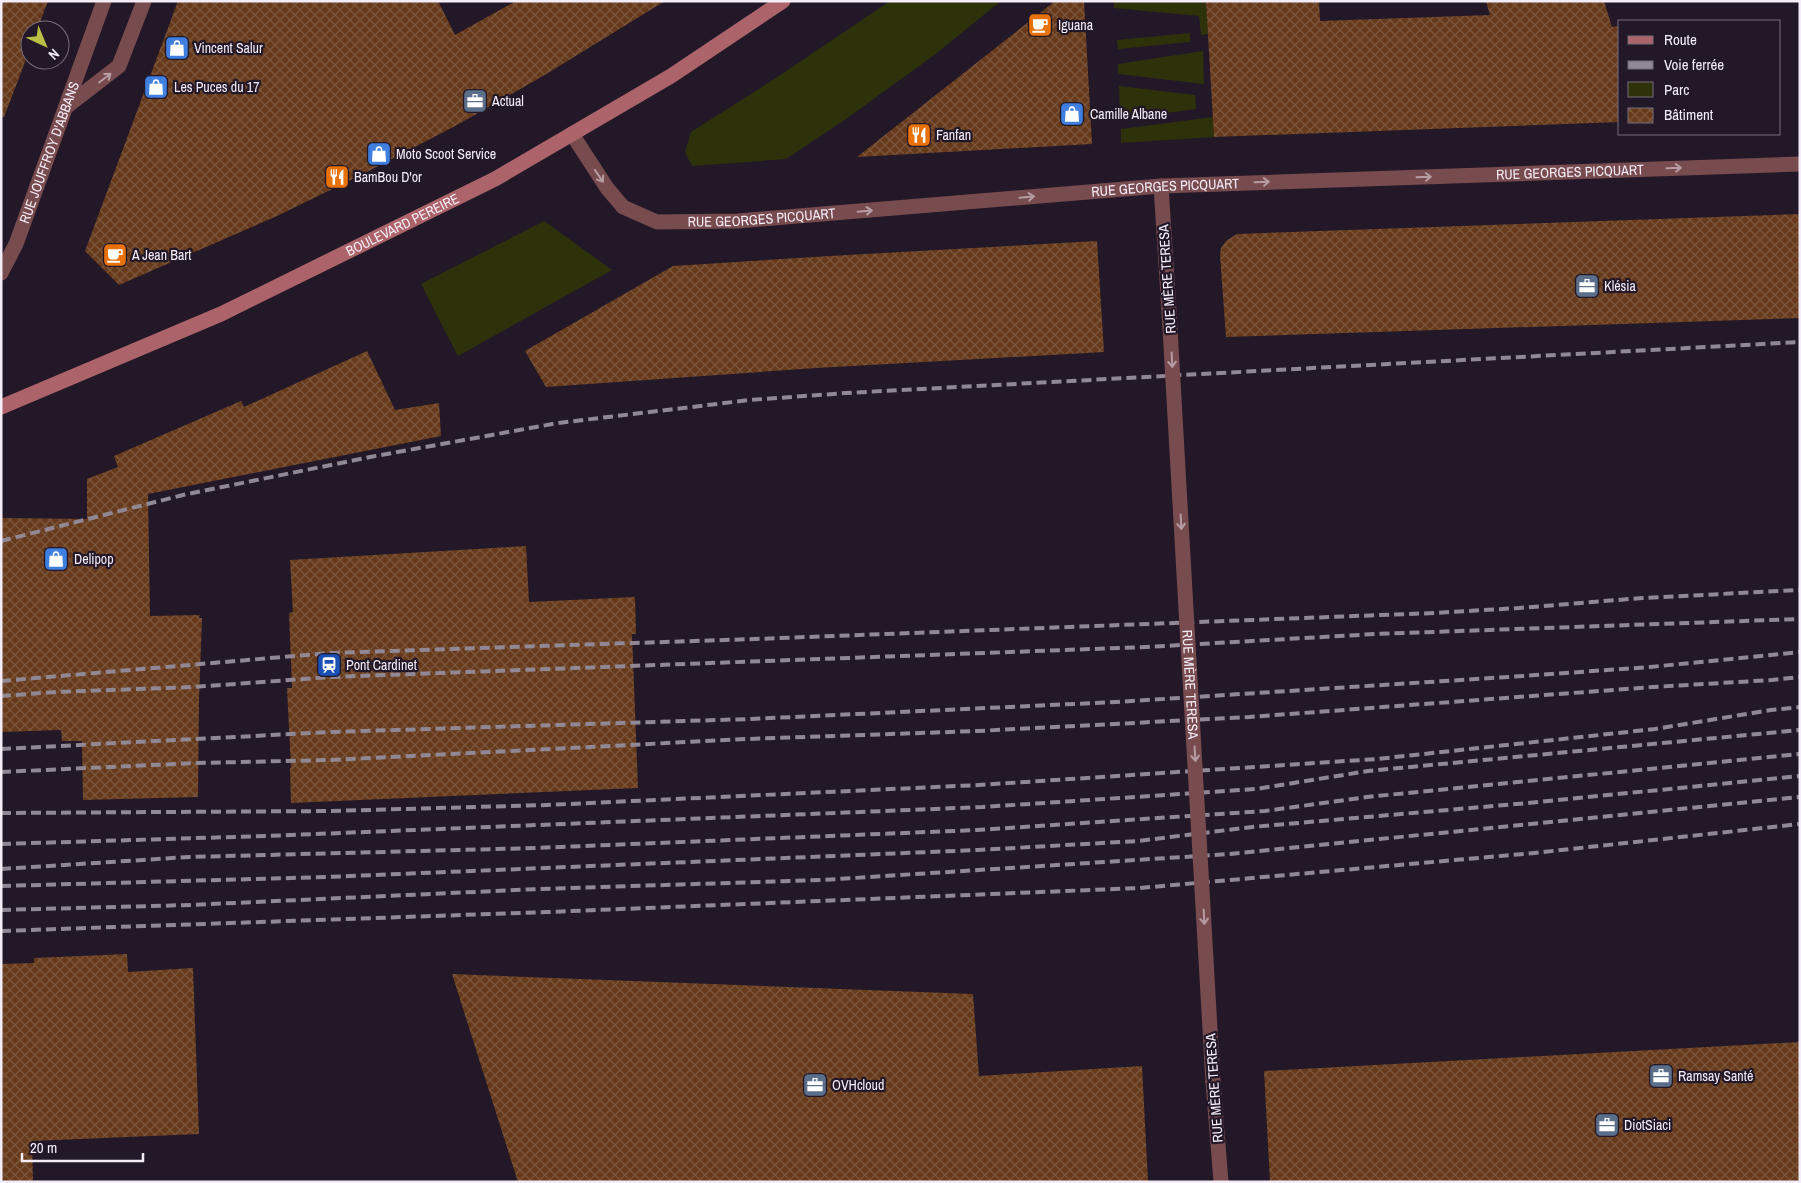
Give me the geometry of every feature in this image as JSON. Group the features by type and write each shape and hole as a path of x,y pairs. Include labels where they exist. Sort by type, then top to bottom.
{"main road":[{"name":"BOULEVARD PEREIRE","path":"1,407 221,314 495,179 671,76 783,1"}],"street":[{"name":"RUE JOUFFROY D'ABBANS","path":"1,273 16,244 104,1"},
{"path":"66,107 120,66 144,1"},
{"name":"RUE GEORGES PICQUART","path":"572,134 607,188 624,207 657,222 738,221 1161,186 1800,164"},
{"name":"RUE MÈRE TERESA","path":"1161,186 1213,1082 1221,1182"}],"green space":[{"path":"890,1 1001,1 933,56 846,119 786,159 692,166 685,152 691,132 773,80"},
{"path":"1114,1 1206,1 1208,34 1201,35 1199,16 1114,8"},
{"path":"1190,33 1190,42 1118,49 1117,40"},
{"path":"1203,51 1204,84 1118,74 1118,64"},
{"path":"1119,86 1195,95 1196,109 1120,119"},
{"path":"1213,117 1214,137 1121,143 1121,129"},
{"path":"544,221 612,270 458,356 421,284"}],"building":[{"path":"1,1 48,1 41,20 20,20 20,70 22,70 4,117 1,117"},
{"path":"178,1 438,1 455,35 516,1 665,1 543,76 457,125 365,173 277,216 119,285 85,251"},
{"path":"1055,1 1084,1 1092,144 857,157"},
{"path":"1206,1 1319,1 1320,21 1490,15 1486,1 1604,1 1612,27 1618,26 1618,122 1214,137"},
{"path":"1800,214 1800,318 1226,337 1220,255 1221,248 1226,241 1237,234"},
{"path":"1097,241 1104,352 816,368 546,387 525,351 673,266"},
{"path":"367,351 395,410 439,403 441,436 148,494 150,616 200,615 199,618 202,618 198,797 83,800 82,741 62,741 61,730 1,732 1,518 87,519 87,479 118,467 114,456 241,401 244,407"},
{"path":"526,546 529,602 635,597 636,634 632,634 638,788 291,803 287,688 292,688 289,613 293,612 290,560"},
{"path":"127,954 128,972 193,968 199,1134 32,1141 33,1182 1,1182 1,964 34,963 34,958"},
{"name":"OVHcloud","path":"452,974 973,994 979,1076 1142,1066 1148,1182 518,1182"},
{"path":"1800,1042 1800,1182 1270,1182 1264,1071"}],"railway":[{"path":"1,541 183,495 370,457 558,423 750,400 846,393 1800,342"},
{"path":"1,681 330,653 1434,613 1642,598 1800,590"},
{"path":"1,696 193,687 331,677 1146,647 1375,634 1800,619"},
{"path":"1,749 331,732 750,719 1116,702 1650,667 1800,652"},
{"path":"1,772 197,763 331,760 747,739 978,731 1249,717 1800,677"},
{"path":"1,813 332,811 547,805 979,785 1377,759 1655,729 1800,707"},
{"path":"1,844 266,836 983,807 1256,789 1368,771 1800,730"},
{"path":"1,869 189,857 535,848 977,830 1265,811 1367,797 1800,754"},
{"path":"1,886 327,877 978,850 1138,841 1252,827 1528,803 1800,776"},
{"path":"1,910 190,905 539,889 822,880 1230,854 1800,797"},
{"path":"1,931 548,912 1140,888 1534,853 1800,824"}],"place":[{"name":"Iguana","path":"1040,25"},
{"name":"Vincent Salur","path":"177,48"},
{"name":"Les Puces du 17","path":"156,87"},
{"name":"Actual","path":"475,101"},
{"name":"Camille Albane","path":"1072,114"},
{"name":"Fanfan","path":"919,135"},
{"name":"Moto Scoot Service","path":"379,154"},
{"name":"BamBou D'or","path":"337,177"},
{"name":"A Jean Bart","path":"115,255"},
{"name":"Klésia","path":"1587,286"},
{"name":"Delipop","path":"56,559"},
{"name":"Pont Cardinet","path":"329,665"},
{"name":"Ramsay Santé","path":"1661,1076"},
{"name":"OVHcloud","path":"815,1085"},
{"name":"DiotSiaci","path":"1607,1125"}]}
